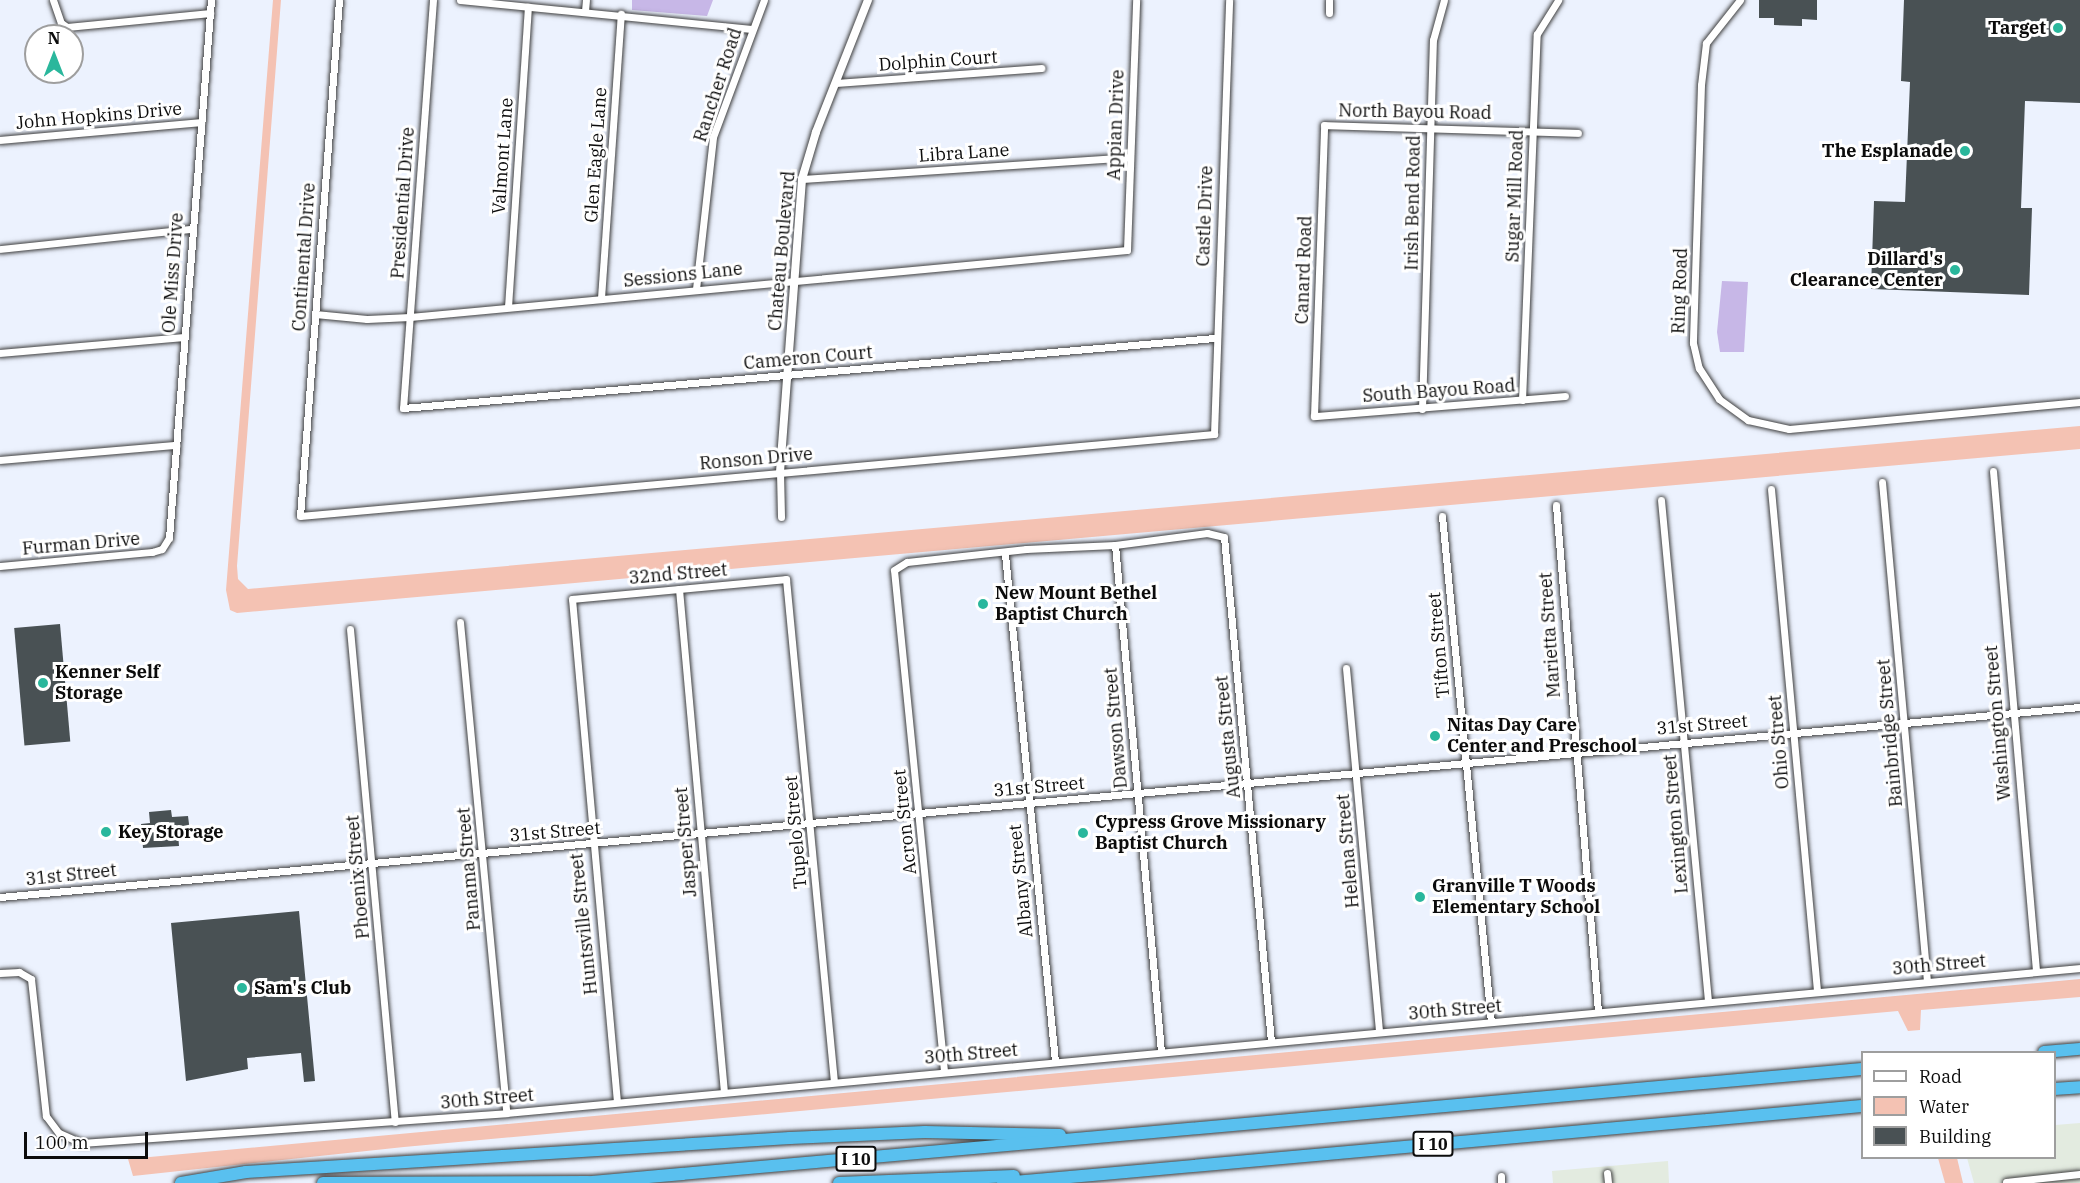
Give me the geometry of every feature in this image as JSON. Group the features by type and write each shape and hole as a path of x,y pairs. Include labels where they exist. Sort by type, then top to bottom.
{"highway":[{"path":"2056,1052 2080,1049"},
{"name":"I 10","path":"586,1182 1861,1069"},
{"path":"2056,1089 2080,1087"},
{"name":"I 10","path":"1003,1183 1861,1106"},
{"path":"181,1183 246,1172 571,1150 925,1132 1121,1136"},
{"path":"839,1183 1102,1174"},
{"path":"323,1183 586,1182"}],"street":[{"path":"53,0 61,23 67,27 210,13"},
{"name":"Ole Miss Drive","path":"163,548 169,538 191,229 211,0"},
{"name":"Continental Drive","path":"300,516 339,0"},
{"name":"Presidential Drive","path":"404,408 434,0"},
{"path":"460,0 752,28"},
{"path":"585,11 586,0"},
{"name":"Rancher Road","path":"696,289 712,137 764,0"},
{"name":"Chateau Boulevard","path":"782,517 780,472 802,180 868,0"},
{"name":"Appian Drive","path":"1127,250 1136,0"},
{"name":"Castle Drive","path":"1214,434 1215,338 1229,0"},
{"path":"1329,0 1329,13"},
{"name":"Irish Bend Road","path":"1422,409 1433,40 1444,0"},
{"name":"Sugar Mill Road","path":"1522,400 1537,34 1558,0"},
{"name":"Ring Road","path":"1740,0 1706,43 1701,85 1693,343 1699,368 1719,399 1748,420 1790,429 2080,402"},
{"name":"Valmont Lane","path":"508,307 528,7"},
{"name":"Glen Eagle Lane","path":"601,298 621,14"},
{"name":"Dolphin Court","path":"837,83 1041,68"},
{"name":"John Hopkins Drive","path":"0,140 201,122"},
{"name":"North Bayou Road","path":"1324,125 1578,132"},
{"name":"Canard Road","path":"1314,416 1324,125"},
{"name":"Libra Lane","path":"802,180 1129,157"},
{"path":"0,249 191,229"},
{"name":"Sessions Lane","path":"315,314 367,319 410,317 795,279 1127,250"},
{"path":"0,353 183,337"},
{"name":"Cameron Court","path":"404,408 1215,338"},
{"name":"South Bayou Road","path":"1314,416 1565,396"},
{"name":"Ronson Drive","path":"300,516 1214,434"},
{"path":"0,460 176,445"},
{"name":"Washington Street","path":"1993,471 2011,714 2036,972"},
{"name":"Bainbridge Street","path":"1882,482 1927,981"},
{"name":"Ohio Street","path":"1771,489 1817,991"},
{"name":"Lexington Street","path":"1661,500 1708,1001"},
{"name":"Marietta Street","path":"1556,506 1573,752 1598,1012"},
{"name":"Tifton Street","path":"1442,516 1491,1022"},
{"name":"Augusta Street","path":"1115,545 1207,533 1224,537 1271,1042"},
{"path":"1005,554 1115,545"},
{"name":"Dawson Street","path":"1115,545 1161,1051"},
{"name":"Furman Drive","path":"0,566 163,548"},
{"name":"Acron Street","path":"944,1071 894,570 907,562 1005,554"},
{"name":"Albany Street","path":"1005,554 1055,1061"},
{"name":"32nd Street","path":"572,599 786,579"},
{"name":"Tupelo Street","path":"786,579 834,1082"},
{"name":"Jasper Street","path":"679,589 724,1092"},
{"name":"Huntsville Street","path":"572,599 591,844 616,1102"},
{"name":"Panama Street","path":"460,622 506,1113"},
{"name":"Phoenix Street","path":"350,629 395,1122"},
{"name":"Helena Street","path":"1346,668 1379,1032"},
{"name":"31st Street","path":"0,897 2080,707"},
{"name":"30th Street","path":"0,973 19,972 31,978 42,1103 52,1127 66,1138 96,1142 506,1113 2080,968"},
{"path":"1607,1173 1608,1183"},
{"path":"2007,1182 2080,1174"}],"shaded area":[{"path":"632,0 713,0 707,16 632,10"},
{"path":"1722,281 1748,282 1744,352 1720,352 1717,332"},
{"path":"2080,1123 2080,1183 1974,1183 1967,1159 2056,1159 2056,1125"},
{"path":"1668,1161 1669,1183 1553,1183 1552,1171"}],"water":[{"path":"273,0 281,0 237,566 238,579 248,589 2080,426 2080,449 237,613 230,610 226,590"},
{"path":"2080,979 2080,997 1921,1010 1920,1030 1908,1031 1898,1011 404,1147 133,1176 128,1159"},
{"path":"1938,1159 1957,1159 1963,1183 1945,1183"}],"building":[{"path":"1759,0 1817,0 1817,20 1802,19 1802,26 1774,25 1774,18 1759,18"},
{"name":"The Esplanade","path":"1904,0 2080,0 2080,103 2025,101 2021,208 2032,208 2029,295 1871,289 1874,201 1905,202 1910,82 1901,81"},
{"name":"Kenner Self Storage","path":"60,624 70,742 24,746 14,628"},
{"path":"171,810 172,817 188,816 190,832 178,833 179,846 143,848 141,824 150,823 149,812"},
{"name":"Sam's Club","path":"299,911 315,1081 304,1082 301,1053 247,1058 248,1069 186,1081 171,923"}],"place":[{"name":"Target","path":"2058,28"},
{"name":"The Esplanade","path":"1965,151"},
{"name":"Dillard's Clearance Center","path":"1955,270"},
{"name":"New Mount Bethel Baptist Church","path":"983,604"},
{"name":"Kenner Self Storage","path":"43,683"},
{"name":"Nitas Day Care Center and Preschool","path":"1435,736"},
{"name":"Key Storage","path":"106,832"},
{"name":"Cypress Grove Missionary Baptist Church","path":"1083,833"},
{"name":"Granville T Woods Elementary School","path":"1420,897"},
{"name":"Sam's Club","path":"242,988"}]}
